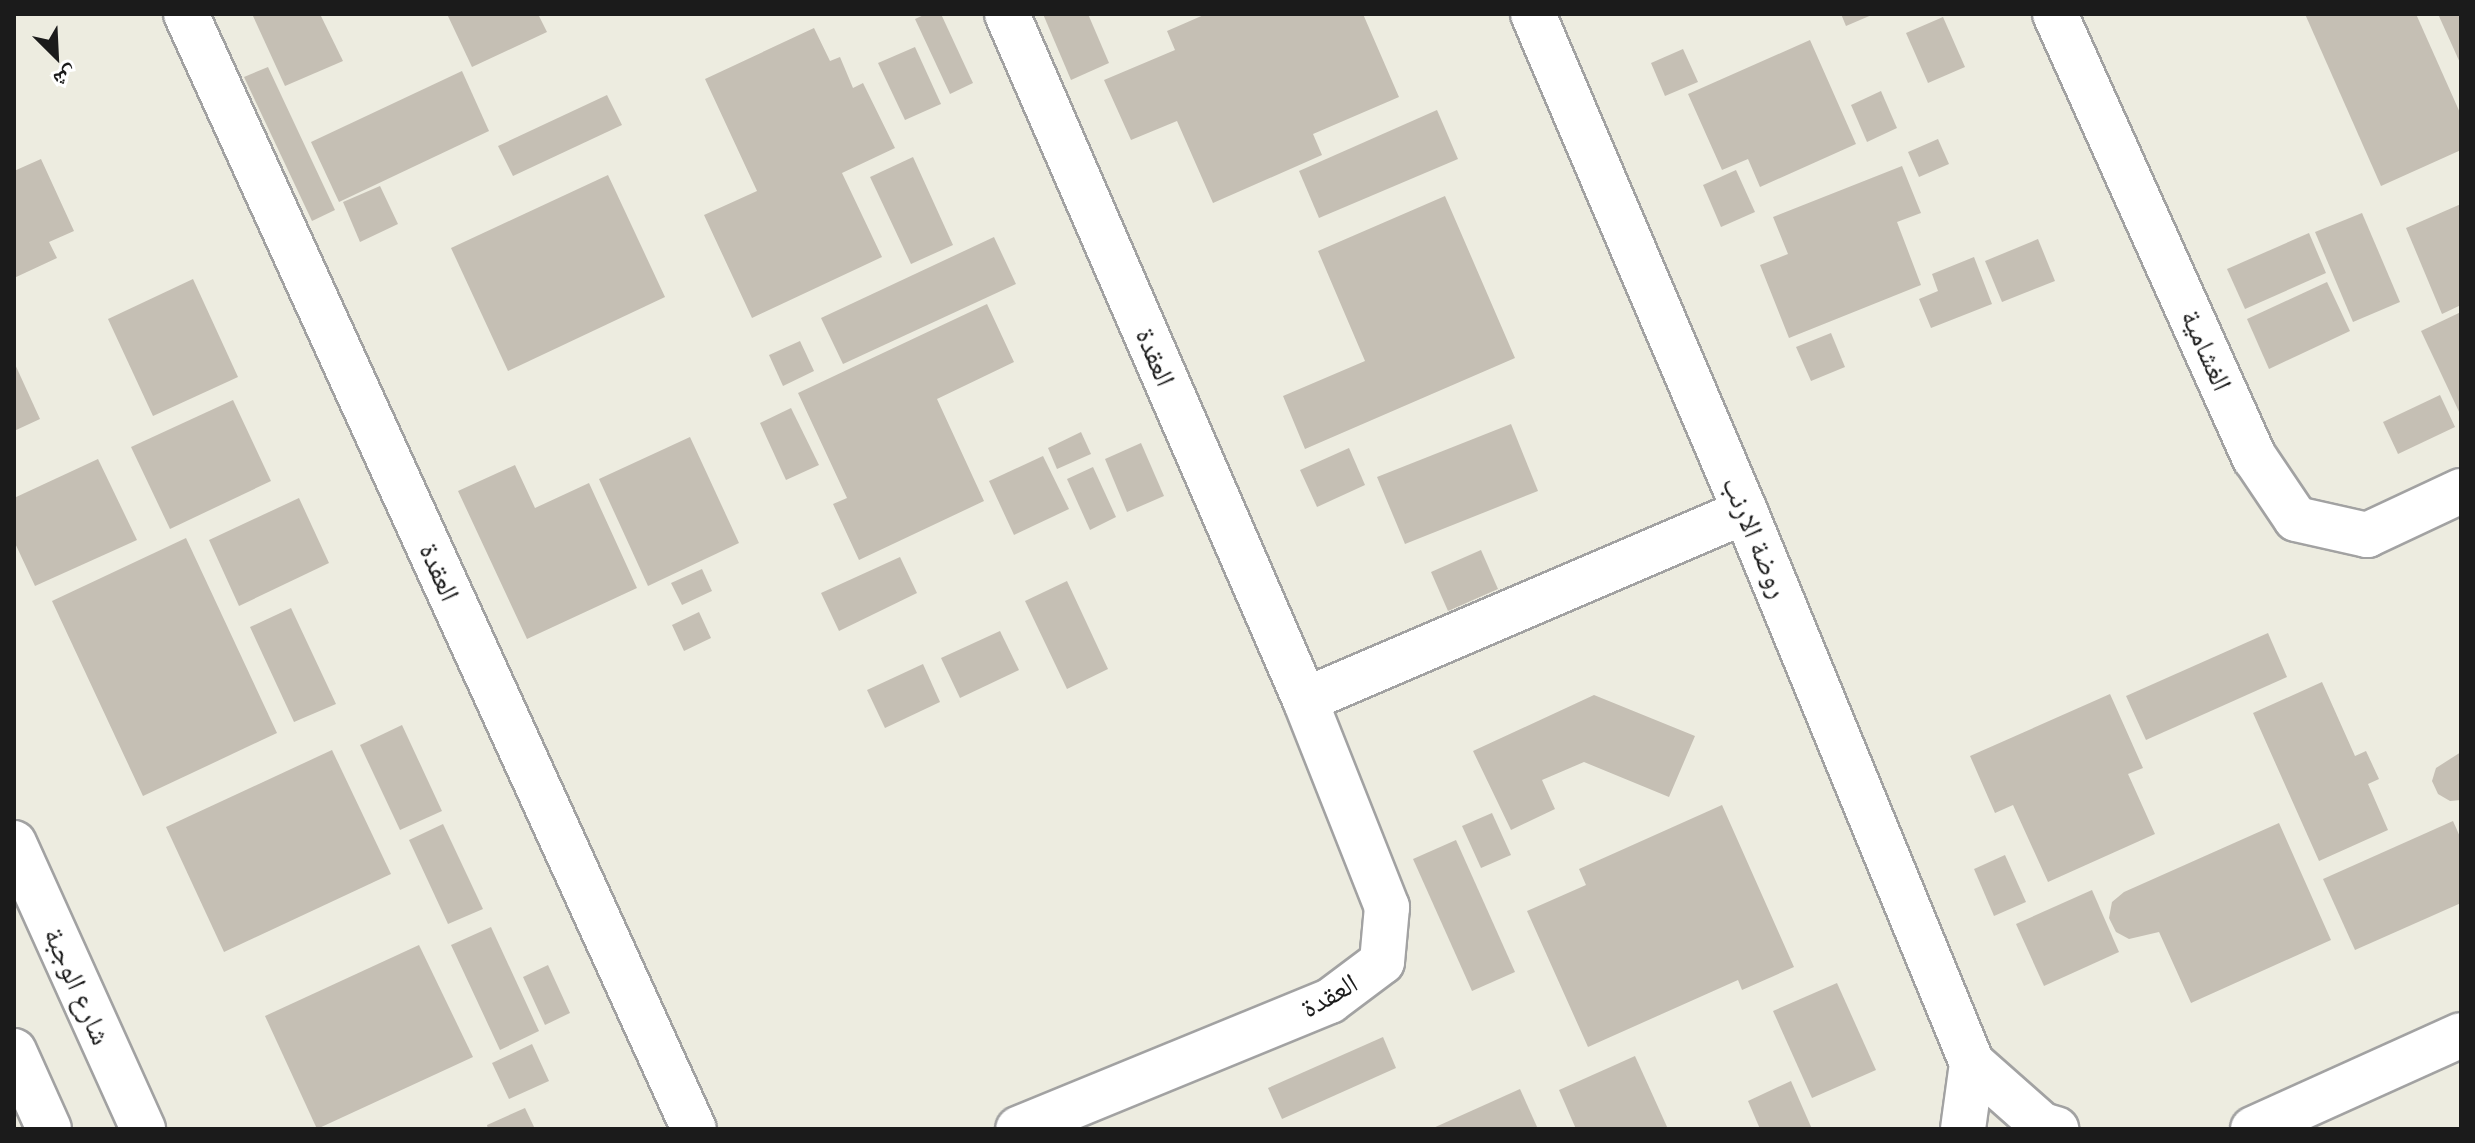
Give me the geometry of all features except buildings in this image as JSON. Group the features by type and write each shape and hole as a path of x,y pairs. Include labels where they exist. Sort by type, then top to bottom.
{"street":[{"name":"العقدة","path":"186,14 694,1129"},
{"name":"العقدة","path":"1007,14 1305,700 1387,907 1382,962 1330,1001 1018,1129"},
{"name":"روضة الارنب","path":"1533,14 1745,511 1972,1063 2042,1125 2056,1129"},
{"name":"الغشامية","path":"2055,14 2255,458 2296,519 2367,535 2461,491"},
{"path":"1305,700 1745,511"},
{"name":"شارع الوجبة","path":"14,843 143,1129"},
{"path":"2253,1129 2461,1035"},
{"path":"14,1051 49,1129"},
{"path":"1963,1129 1972,1063"}]}
